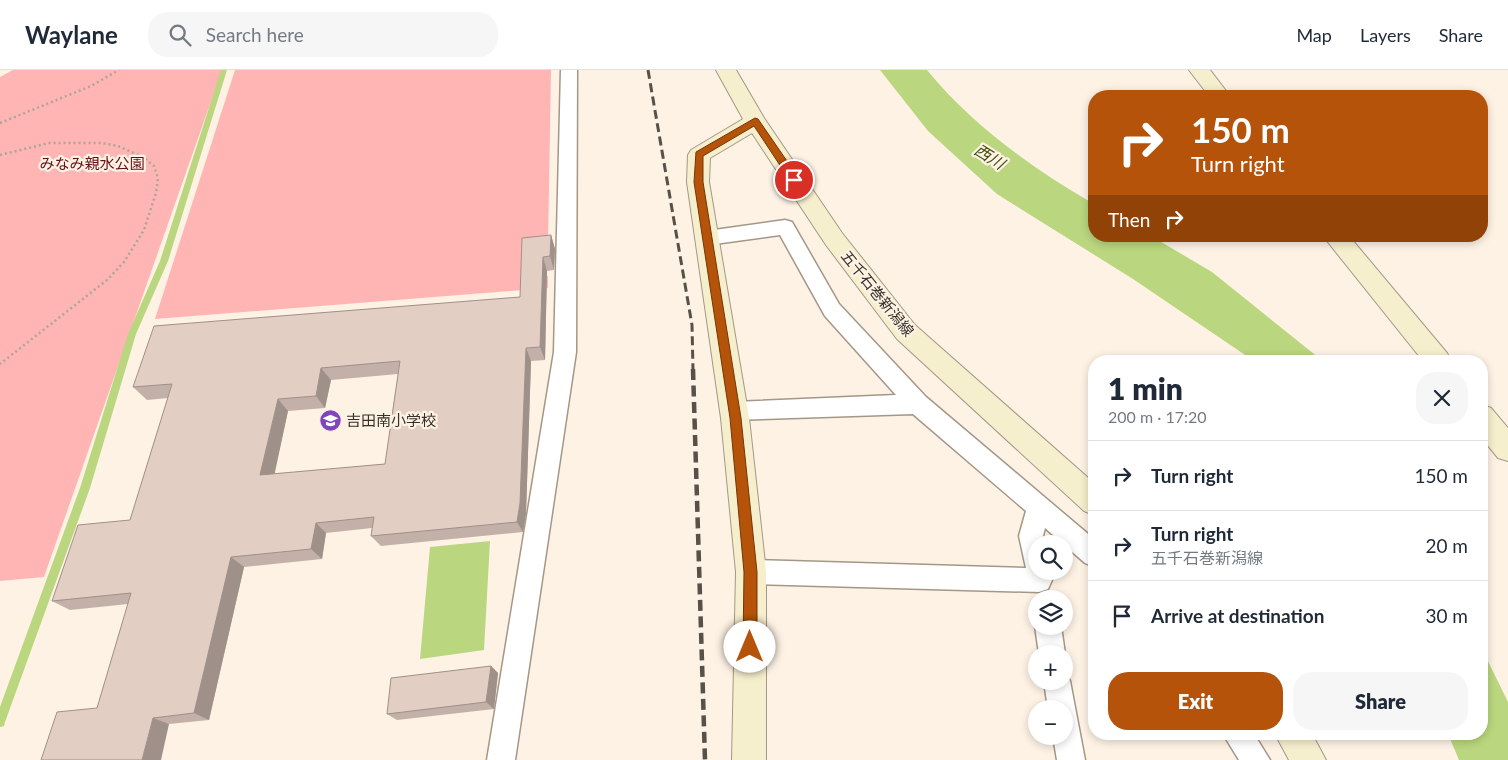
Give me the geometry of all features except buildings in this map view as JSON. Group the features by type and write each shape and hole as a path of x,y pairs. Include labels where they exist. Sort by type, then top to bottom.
{"street":[{"path":"502,760 565,352 569,70"},
{"name":"五千石巻新潟線","path":"726,70 755,121 834,238 906,332 1088,497"},
{"path":"1199,70 1215,90"},
{"path":"749,760 751,572 734,411 698,182 699,155 755,121"},
{"path":"707,238 785,227 832,310 918,404 1088,550"},
{"path":"1340,242 1433,355"},
{"path":"734,411 918,404"},
{"path":"1488,425 1508,449"},
{"path":"1031,535 1039,507"},
{"path":"751,572 1028,578"},
{"path":"1241,740 1256,760"},
{"path":"1296,740 1309,760"},
{"path":"1068,745 1071,760"}],"path":[{"path":"0,123 22,112 83,88 119,70"},
{"path":"0,155 22,148 56,143 108,144 131,150 148,159 157,169 160,182 137,245 118,270 0,364"}],"green space":[{"name":"みなみ親水公園","path":"13,70 222,70 44,577 0,581 0,77"},
{"path":"235,70 551,70 548,246 523,277 548,276 548,288 155,319"}],"water":[{"name":"西川","path":"880,70 927,70 964,109 1004,144 1048,176 1088,200 1088,242 1161,242 1212,272 1315,355 1245,355 1133,279 997,194 928,131"},
{"path":"490,541 484,650 420,659 430,547"},
{"path":"1488,661 1508,702 1508,760 1459,760 1451,740 1488,740"}],"waterway":[{"path":"0,722 85,488 132,334 164,261 224,70"}],"railway":[{"path":"648,70 692,325 693,370"},
{"path":"693,369 705,760"}],"place":[{"name":"吉田南小学校","path":"330,420"}],"route":[{"path":"750,647 751,572 736,418 698,182 699,155 755,121 794,180"}]}
